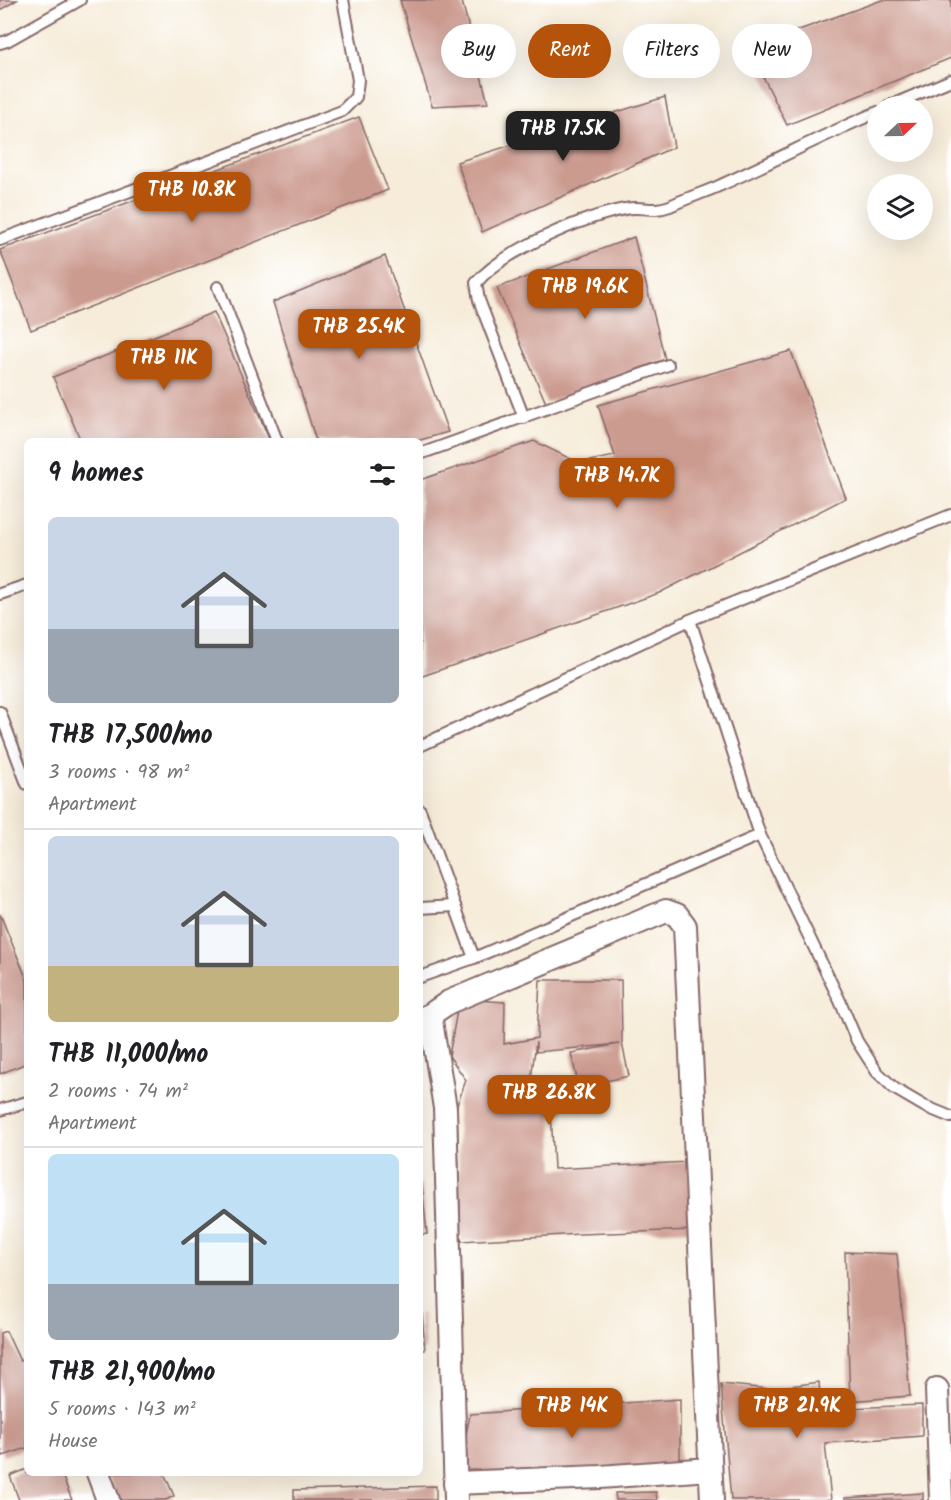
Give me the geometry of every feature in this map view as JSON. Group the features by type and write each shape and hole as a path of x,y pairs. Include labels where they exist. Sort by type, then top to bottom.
{"street":[{"path":"710,1469 456,1491 444,1108 425,1017 449,1002 666,911 677,915 685,927 712,1500"},
{"path":"937,1389 941,1500"},
{"path":"99,1476 108,1500"}],"lane":[{"path":"0,43 80,0"},
{"path":"0,240 342,111 356,97 357,80 343,0"},
{"path":"913,96 951,80"},
{"path":"524,418 479,300 476,283 483,274 505,259 573,224 627,208 643,208 650,211 668,207 718,187 867,117"},
{"path":"218,287 276,438"},
{"path":"423,453 668,365"},
{"path":"423,745 690,620 951,515"},
{"path":"0,594 24,586"},
{"path":"690,620 760,836 857,1041 877,1072 895,1089 924,1106 951,1117"},
{"path":"0,712 24,776"},
{"path":"423,818 474,958"},
{"path":"423,976 474,958 760,836"},
{"path":"423,908 455,906"},
{"path":"0,1110 24,1103"}],"building":[{"path":"0,0 17,0 0,10"},
{"path":"400,0 462,1 468,24 441,24 441,78 482,78 488,103 432,106"},
{"path":"882,0 951,0 951,58 787,125 764,78 812,78 812,25"},
{"path":"665,97 674,147 482,232 457,162"},
{"path":"359,117 388,190 31,330 0,250"},
{"path":"634,237 665,359 546,403 497,288"},
{"path":"385,256 448,432 423,439 315,438 273,302"},
{"path":"214,312 269,438 80,438 53,377"},
{"path":"791,351 846,498 659,593 423,676 423,479 534,441 579,463 615,456 598,405"},
{"path":"0,914 24,973 24,1064 0,1074"},
{"path":"540,980 621,980 622,1043 629,1076 579,1087 571,1053 619,1044 536,1052 536,1042 531,1080 560,1080 564,1111 551,1111 554,1169 688,1162 693,1230 461,1241 457,1105 466,1080 449,1056 459,999 505,1002 504,1044 537,1038"},
{"path":"423,1194 427,1234 423,1235"},
{"path":"845,1252 897,1254 910,1396 850,1401"},
{"path":"423,1325 425,1350 423,1350"},
{"path":"6,1331 20,1361 24,1359 24,1449 3,1456 0,1446 0,1333"},
{"path":"819,1382 821,1409 922,1405 922,1436 825,1443 831,1500 731,1500 721,1384 769,1389"},
{"path":"680,1399 680,1463 458,1477 470,1414"},
{"path":"24,1470 24,1476 62,1476 72,1500 19,1500 10,1476"},
{"path":"107,1476 165,1476 174,1496 166,1500 118,1500"},
{"path":"436,1486 436,1500 294,1500 294,1490"},
{"path":"656,1492 657,1500 616,1500 615,1493"},
{"path":"923,1493 923,1500 845,1500 845,1498"}]}
